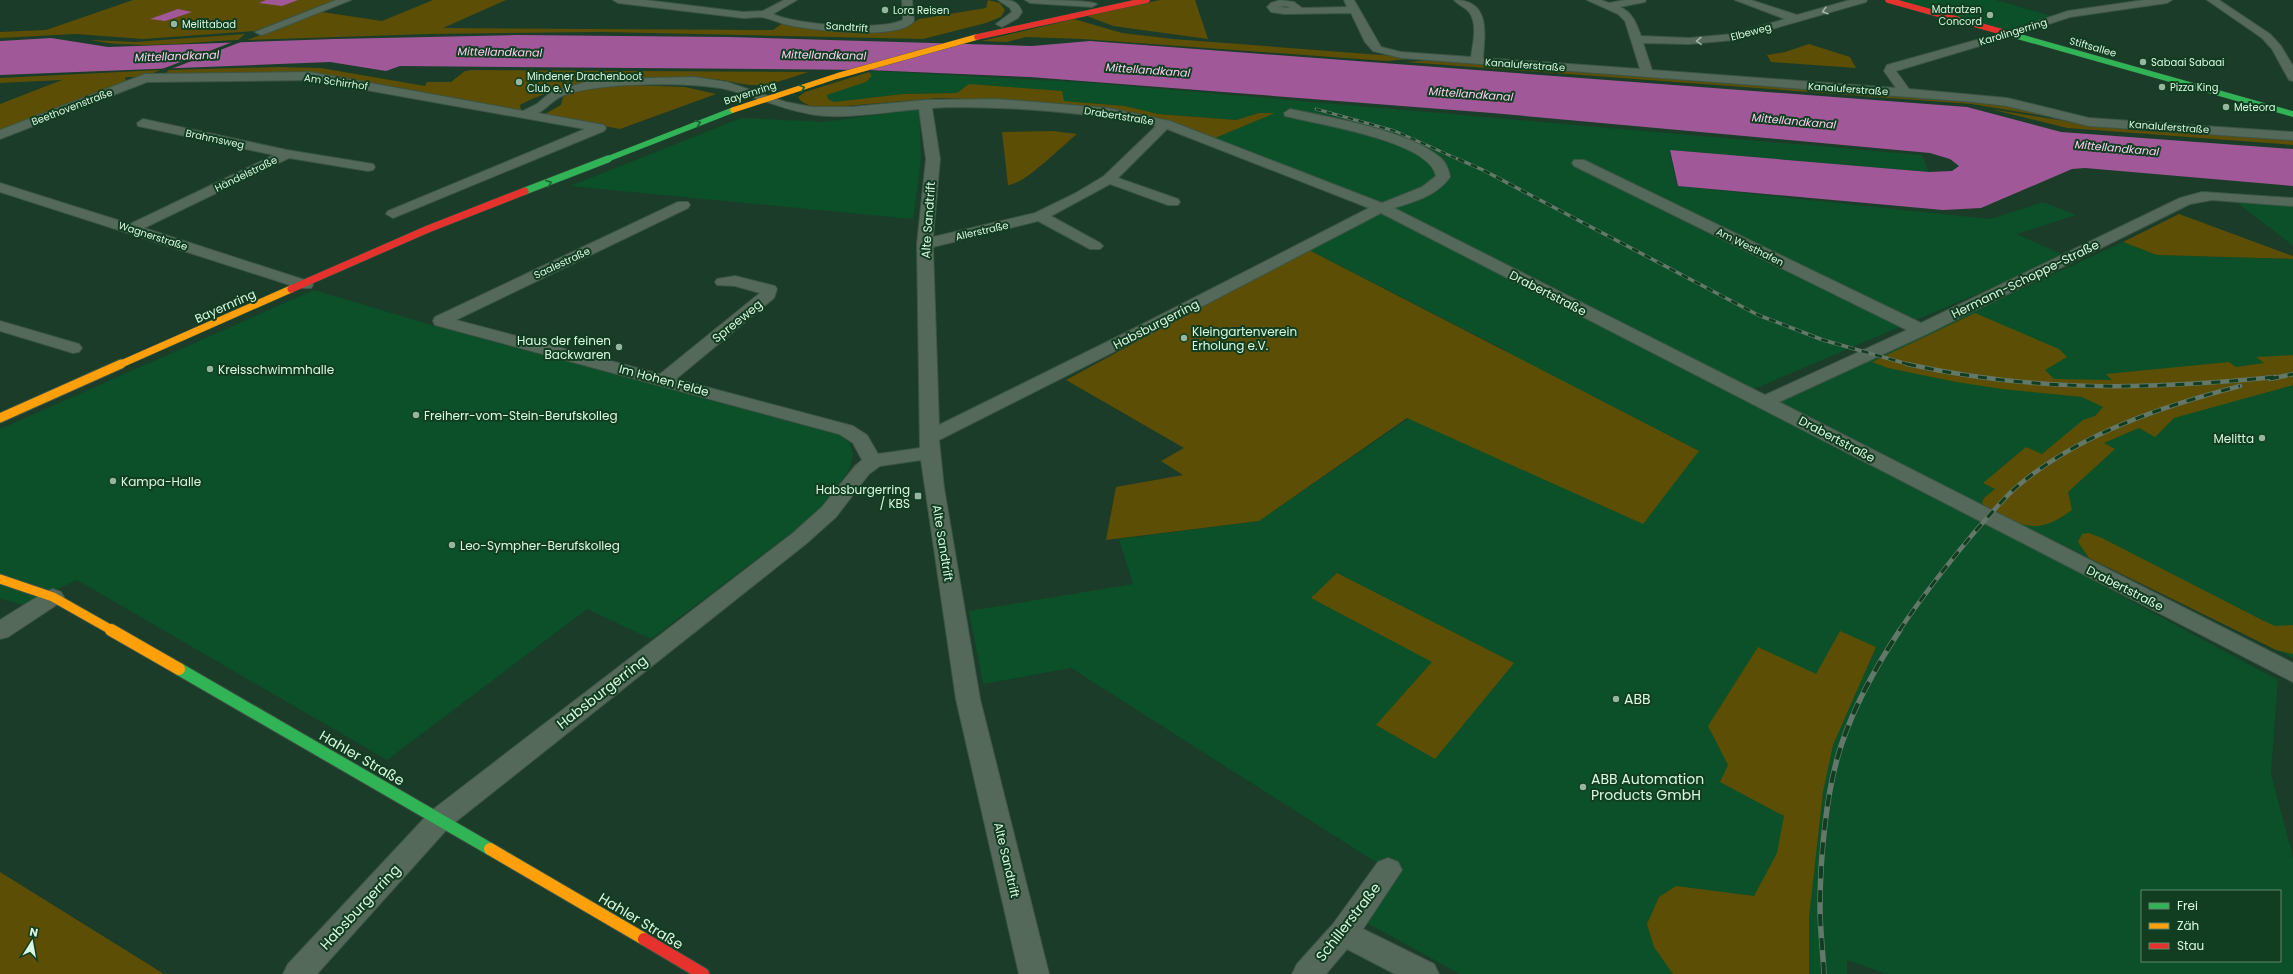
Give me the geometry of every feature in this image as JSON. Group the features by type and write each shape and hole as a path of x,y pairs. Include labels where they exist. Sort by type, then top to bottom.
{"street":[{"path":"261,32 346,0"},
{"path":"618,0 734,15 765,14 792,0"},
{"name":"Sandtrift","path":"765,14 780,20 824,26 888,28 908,21 907,0"},
{"path":"1002,24 1014,16 1017,12 1015,6 1003,0"},
{"path":"1018,0 1052,15 1146,0"},
{"path":"1052,15 1092,4 1114,0"},
{"path":"1459,0 1470,5 1478,17 1476,61"},
{"path":"1592,0 1622,12 1630,20 1646,74"},
{"path":"1610,6 1641,0"},
{"path":"1740,0 1797,19"},
{"name":"Elbeweg","path":"1636,39 1713,40 1734,37 1862,0"},
{"name":"Stiftsallee","path":"1888,0 2293,114"},
{"name":"Karolingerring","path":"1905,93 1890,72 1891,68 2009,34 2068,14 2167,0"},
{"path":"2212,0 2250,24 2277,48 2293,77"},
{"path":"1034,1 1052,15"},
{"path":"1034,1 1092,4"},
{"path":"1299,11 1351,5"},
{"name":"Kanaluferstraße","path":"1351,5 1371,42 1377,49 1401,55 1992,100 2089,122 2293,136"},
{"name":"Bayernring","path":"460,216 557,179 814,76 1002,24 1052,15"},
{"name":"Bayernring","path":"650,132 752,100 1052,15"},
{"path":"2277,48 2293,52"},
{"name":"Am Schirrhof","path":"145,78 310,76 599,128 392,214"},
{"name":"Beethovenstraße","path":"0,135 145,78"},
{"path":"666,82 715,88 752,100"},
{"path":"526,114 541,107 555,95 586,86 609,83 713,83 752,100"},
{"name":"Drabertstraße","path":"752,100 801,115 858,114 890,107"},
{"name":"Drabertstraße","path":"752,100 812,111 851,111 925,104 996,103 1094,111 1133,116 1165,124 1380,207 1765,402 2021,535 2293,673"},
{"name":"Alte Sandtrift","path":"925,104 932,159 925,244 930,445 968,699 1034,974"},
{"path":"1290,113 1338,123 1383,137 1423,152 1437,162 1442,169 1443,177 1437,185 1418,194 1380,207"},
{"name":"Brahmsweg","path":"143,123 287,154"},
{"name":"Allerstraße","path":"925,244 1040,216 1109,179 1165,124"},
{"name":"Händelstraße","path":"131,229 287,154 368,167"},
{"name":"Bayernring","path":"0,418 460,216 557,169 593,154"},
{"name":"Am Westhafen","path":"1579,163 1921,330"},
{"path":"1109,179 1173,202"},
{"name":"Wagnerstraße","path":"0,187 305,284"},
{"name":"Hermann-Schoppe-Straße","path":"1765,402 1921,330 2194,197 2212,196 2293,202"},
{"name":"Saalestraße","path":"441,321 683,205"},
{"name":"Habsburgerring","path":"298,974 440,819 800,538 829,512 862,470 874,461 896,456 930,445 1380,207"},
{"path":"1040,216 1095,246"},
{"name":"Spreeweg","path":"664,380 768,295 769,289 735,281 724,282"},
{"name":"Im Hohen Felde","path":"441,321 846,430 860,439 874,461"},
{"path":"0,326 73,348"},
{"name":"Hahler Straße","path":"0,579 53,597 440,819 703,974"},
{"path":"0,631 53,597"},
{"name":"Schillerstraße","path":"1307,974 1343,933 1388,870"},
{"path":"1343,933 1424,974"}],"shaded area":[{"name":"Melittabad","path":"133,0 336,0 255,31 143,39 76,34 0,38 0,32 46,30"},
{"path":"433,0 506,0 443,28 773,30 783,23 888,31 907,27 919,19 986,8 988,0 1000,3 1005,10 1001,17 986,23 923,39 602,32 430,34 247,40 322,12 382,21"},
{"path":"1160,0 1195,0 1208,39 1113,26 1087,16"},
{"path":"1897,0 1996,0 2055,17 2007,30"},
{"path":"1074,19 1122,33 1173,39 1420,58 1387,61 1082,39 1026,37 1007,42 981,41"},
{"path":"245,34 238,40 145,45 108,43 91,40 135,42"},
{"path":"1809,44 1850,57 1856,68 1771,62 1767,55 1785,52"},
{"path":"1433,60 1992,102 2057,118 1971,104 1406,62"},
{"path":"278,67 321,68 425,86 427,82 451,82 465,71 472,70 809,72 778,82 759,85 747,85 725,80 664,77 614,79 590,82 565,87 542,95 520,105 521,110 315,74 164,75 169,70"},
{"path":"160,70 144,77 127,77 125,78 126,82 0,132 0,104 62,80 0,83 0,78"},
{"path":"876,71 1093,83 1922,155 1929,172 1669,150 1677,186 1990,219 2043,202 2076,215 2017,234 2066,256 1754,389 1403,213 1215,138 1273,113 1259,113 1236,120 1158,114 1125,106 957,93 903,94 834,102 828,99 827,95 866,82 872,76 869,72"},
{"path":"869,72 872,76 866,82 827,95 828,99 834,102 903,94 957,93 969,84 1062,91 1064,101 1125,106 1158,114 1236,120 1259,113 1275,113 1215,138 1169,121 1117,110 1053,103 940,98 834,107 810,106 801,101 798,97 805,92"},
{"path":"633,85 685,87 716,94 620,129 543,115 561,105 563,97 571,93 597,87"},
{"path":"919,109 921,159 913,219 570,186 741,118 823,122"},
{"path":"1990,109 2072,122 2293,139 2293,145 2067,128"},
{"path":"1053,131 1077,134 1024,179 1008,185 1002,132"},
{"path":"2235,201 2293,206 2293,246"},
{"path":"1381,210 1760,401 2278,680 2271,773 2293,858 2293,974 1887,974 1847,960 1847,974 1460,974 1356,917 1388,870 1071,668 983,684 969,611 1133,584 1119,539 1259,521 1507,351 1307,249"},
{"path":"2179,214 2293,256 2293,259 2157,255 2123,242"},
{"name":"Melitta","path":"2123,242 2157,255 2293,259 2293,658 1775,403"},
{"path":"1307,249 1699,451 1643,524 1407,418 1259,521 1106,540 1116,487 1183,475 1161,461 1184,448 1066,380"},
{"name":"Leo-Sympher-Berufskolleg","path":"314,290 435,326 839,435 850,443 853,454 849,470 820,511 651,639 587,609 387,760 77,580 22,605 0,598 0,429"},
{"path":"1975,313 2059,349 2067,357 2045,370 2054,379 2112,380 2106,374 2229,362 2236,367 2264,363 2256,357 2293,355 2293,385 2174,418 2155,437 2139,428 2104,443 2115,449 2068,492 2072,510 2048,524 2040,526 2025,525 1990,510 1982,503 1984,498 1995,489 1983,483 2026,447 2042,454 2083,420 2095,416 2103,407 2082,397 2002,389 1956,382 1888,368 1872,362"},
{"path":"2089,533 2102,538 2275,626 2293,625 2293,654 2276,650 2089,558 2078,542 2082,534"},
{"path":"1337,573 1514,663 1435,759 1376,725 1432,662 1311,598"},
{"path":"1840,631 1876,647 1833,745 1823,792 1809,917 1809,974 1673,974 1654,947 1647,924 1659,897 1676,886 1754,896 1777,853 1784,816 1720,782 1728,765 1708,726 1758,647 1816,674"},
{"path":"0,872 164,974 0,974"}],"water":[{"path":"266,0 298,0 282,6 259,3"},
{"path":"178,9 192,12 165,21 150,19"},
{"name":"Mittellandkanal","path":"516,35 727,37 1032,46 1090,41 1967,107 2061,132 2293,149 2293,186 2085,168 2072,169 1981,208 1943,210 1678,186 1670,150 1929,172 1952,171 1959,166 1950,159 1930,153 1492,113 1030,77 868,70 400,66 386,71 330,62 0,75 0,41 51,38 108,47 334,39"}],"pier":[{"path":"238,40 246,40 171,69 162,69"}],"railway":[{"path":"1316,109 1395,131 1460,160"},
{"path":"1458,159 1483,170 1758,315 1823,340 1908,364"},
{"path":"1908,364 2000,380 2090,386 2181,384 2275,377"},
{"path":"2270,379 2293,374"},
{"path":"1899,631 1937,578 1978,528 2014,489 2044,466 2070,450 2124,423 2153,412 2240,386"},
{"path":"1824,974 1820,924 1821,868 1828,802 1836,761 1847,728 1860,699 1900,630"}],"traffic: fast":[{"path":"2017,36 2293,114"},
{"path":"525,191 733,110"},
{"path":"179,669 490,849"}],"traffic: slow":[{"path":"733,110 837,76 977,37"},
{"path":"0,418 291,289"},
{"path":"0,579 53,597 179,669"},
{"path":"490,849 644,939"}],"traffic: jam":[{"path":"977,37 1147,0"},
{"path":"1888,0 2017,36"},
{"path":"291,289 428,229 525,191"},
{"path":"644,939 703,974"}],"place":[{"name":"Lora Reisen","path":"885,10"},
{"name":"Matratzen Concord","path":"1990,15"},
{"name":"Melittabad","path":"174,24"},
{"name":"Sabaai Sabaai","path":"2143,62"},
{"name":"Mindener Drachenboot Club e. V.","path":"519,82"},
{"name":"Pizza King","path":"2162,87"},
{"name":"Meteora","path":"2226,107"},
{"name":"Kleingartenverein Erholung e.V.","path":"1184,338"},
{"name":"Haus der feinen Backwaren","path":"619,347"},
{"name":"Kreisschwimmhalle","path":"210,369"},
{"name":"Freiherr-vom-Stein-Berufskolleg","path":"416,415"},
{"name":"Melitta","path":"2262,438"},
{"name":"Kampa-Halle","path":"113,481"},
{"name":"Habsburgerring / KBS","path":"918,496"},
{"name":"Leo-Sympher-Berufskolleg","path":"452,545"},
{"name":"ABB","path":"1616,699"},
{"name":"ABB Automation Products GmbH","path":"1583,787"}]}
